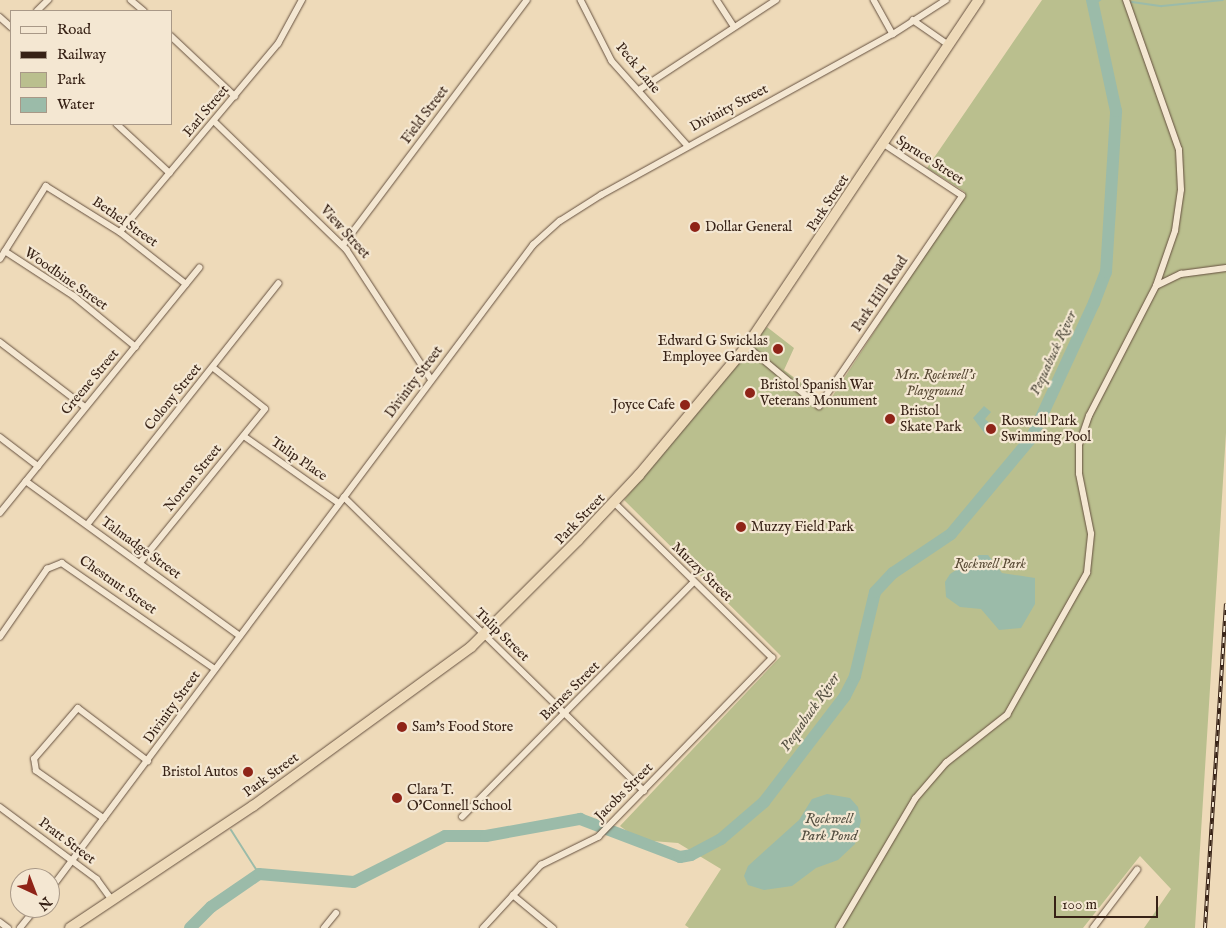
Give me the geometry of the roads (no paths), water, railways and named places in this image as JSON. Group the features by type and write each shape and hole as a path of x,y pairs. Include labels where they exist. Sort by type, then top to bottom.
{"highway":[{"name":"Park Street","path":"70,928 253,806 484,635 614,503 747,346 979,0"}],"street":[{"path":"39,10 48,0"},
{"path":"131,0 143,10"},
{"name":"Earl Street","path":"120,232 278,44 302,0"},
{"name":"Field Street","path":"343,245 527,0"},
{"name":"Peck Lane","path":"581,0 612,62 687,145"},
{"path":"717,0 734,26"},
{"path":"639,90 776,0"},
{"path":"874,0 893,34"},
{"name":"Divinity Street","path":"60,877 432,379 540,239 560,221 687,145 893,34 946,0"},
{"path":"839,928 915,799 946,763 1007,715 1084,580 1091,534 1078,474 1079,445 1089,416 1156,286 1174,231 1181,190 1179,150 1126,0"},
{"path":"0,17 10,26"},
{"path":"913,20 950,45"},
{"path":"172,37 235,96"},
{"name":"View Street","path":"214,121 343,245 373,284 432,379"},
{"path":"118,125 170,173"},
{"name":"Spruce Street","path":"883,144 962,196"},
{"name":"Bethel Street","path":"5,251 46,186 120,232 186,284"},
{"name":"Park Hill Road","path":"747,346 819,406 962,196"},
{"path":"0,259 5,251"},
{"name":"Woodbine Street","path":"5,251 74,296 136,346"},
{"name":"Greene Street","path":"0,514 199,268"},
{"path":"1156,286 1182,274 1226,268"},
{"name":"Colony Street","path":"87,525 278,284"},
{"path":"0,342 85,407"},
{"name":"Norton Street","path":"140,563 265,409 213,368"},
{"path":"0,436 38,466"},
{"name":"Tulip Place","path":"244,436 339,503"},
{"name":"Talmadge Street","path":"26,481 240,636"},
{"name":"Tulip Street","path":"344,497 644,791"},
{"name":"Muzzy Street","path":"614,503 772,658"},
{"name":"Chestnut Street","path":"0,637 47,569 57,562 215,669"},
{"name":"Barnes Street","path":"462,817 694,582"},
{"name":"Jacobs Street","path":"483,928 541,865 598,836 611,824 772,658"},
{"path":"104,819 36,771 34,759 78,708 148,761"},
{"name":"Pratt Street","path":"0,807 73,860 102,884 113,901"},
{"path":"1093,928 1137,870"},
{"path":"513,895 553,928"},
{"path":"324,928 336,913"},
{"path":"0,922 8,928"}],"water":[{"path":"984,406 991,412 985,419 993,426 986,435 973,418"},
{"path":"979,555 988,555 1002,573 1035,578 1035,604 1021,628 999,630 981,609 960,607 946,597 945,582 950,574"},
{"name":"Rockwell Park Pond","path":"827,794 850,798 858,807 861,821 855,844 838,860 816,868 792,886 764,890 748,885 744,876 748,866 799,820 812,799"}],"waterway":[{"name":"Pequabuck River","path":"190,928 211,907 259,874 354,882 445,836 486,836 580,819 680,857 691,855 721,839 764,802 845,696 855,676 875,592 893,573 951,534 1032,437 1094,303 1106,272 1116,111 1092,0"},
{"name":"Pequabuck River","path":"1093,5 1100,0"},
{"path":"1132,2 1162,6 1223,0"},
{"path":"231,830 259,874"}],"railway":[{"path":"1205,928 1226,604"}],"place":[{"name":"Dollar General","path":"695,227"},
{"name":"Edward G Swicklas Employee Garden","path":"778,349"},
{"name":"Bristol Spanish War Veterans Monument","path":"750,393"},
{"name":"Joyce Cafe","path":"685,405"},
{"name":"Bristol Skate Park","path":"890,419"},
{"name":"Roswell Park Swimming Pool","path":"991,429"},
{"name":"Muzzy Field Park","path":"741,527"},
{"name":"Sam's Food Store","path":"402,727"},
{"name":"Bristol Autos","path":"248,772"},
{"name":"Clara T. O'Connell School","path":"397,798"}],"park label":[{"name":"Mrs. Rockwell's Playground","path":"935,384"},
{"name":"Rockwell Park","path":"990,564"}]}
